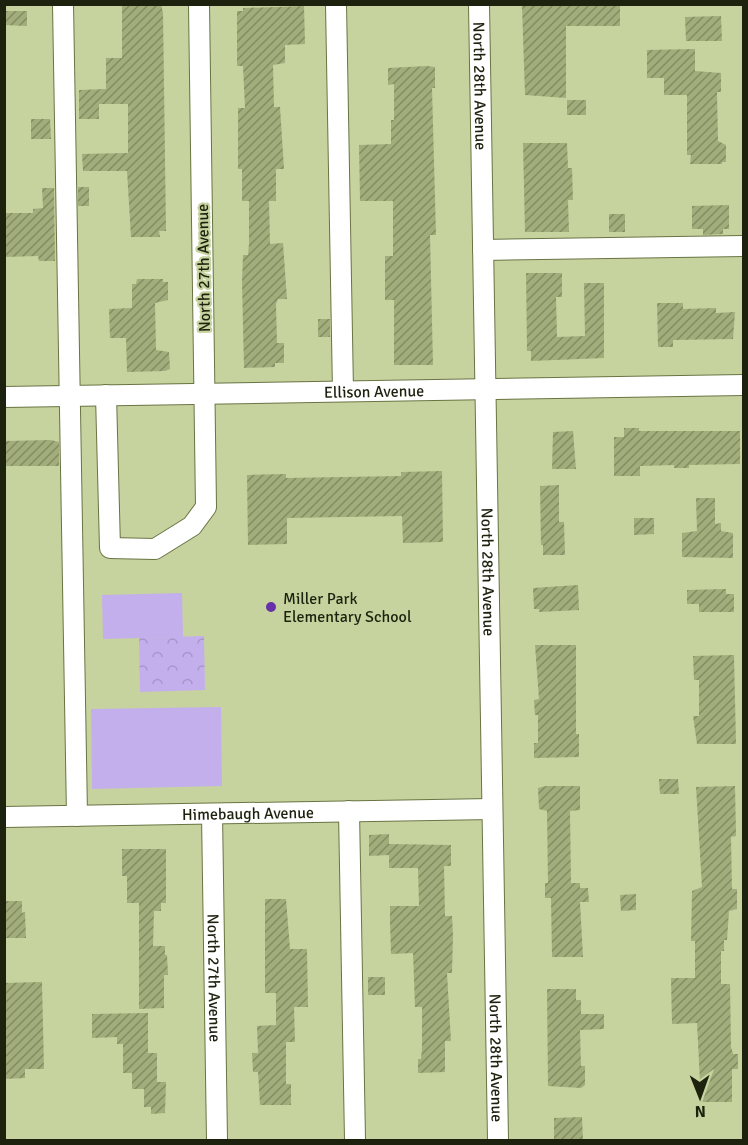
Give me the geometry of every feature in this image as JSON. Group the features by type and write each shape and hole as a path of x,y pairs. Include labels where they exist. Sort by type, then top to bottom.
{"street":[{"path":"63,4 77,816"},
{"name":"North 27th Avenue","path":"106,395 110,548 155,549 192,526 206,507 199,4"},
{"path":"336,4 343,391"},
{"name":"North 28th Avenue","path":"479,4 498,1140"},
{"path":"483,250 744,246"},
{"name":"Ellison Avenue","path":"4,397 744,385"},
{"name":"Himebaugh Avenue","path":"4,817 492,809"},
{"path":"349,812 355,1140"},
{"name":"North 27th Avenue","path":"212,814 217,1140"}],"green space":[{"path":"182,593 183,637 103,639 102,595"},
{"path":"204,636 205,690 140,692 139,638"},
{"path":"221,707 222,786 92,789 91,709"}],"building":[{"path":"122,4 161,4 163,13 166,231 159,231 160,237 131,237 127,171 83,171 82,154 128,153 128,104 99,104 99,119 79,119 79,90 106,89 106,58 122,58"},
{"path":"528,4 620,4 620,26 566,26 566,98 525,95 522,6"},
{"path":"304,6 305,44 285,45 285,63 273,65 274,107 280,107 284,169 276,169 276,201 269,201 270,244 283,243 287,299 278,299 276,304 277,343 284,343 284,363 275,363 275,367 244,368 242,282 243,255 248,255 249,244 249,201 242,201 242,169 238,169 238,108 245,108 243,66 237,66 237,11 243,11 243,8"},
{"path":"4,11 27,11 27,26 4,25"},
{"path":"721,16 722,41 686,41 685,17"},
{"path":"695,49 695,71 721,73 721,92 717,92 718,141 726,145 726,162 722,164 690,164 691,155 687,155 687,95 664,95 664,78 647,78 647,50"},
{"path":"435,67 435,88 432,88 436,235 430,235 433,365 394,365 394,300 385,300 385,256 393,256 393,201 360,201 359,145 391,144 394,84 388,85 388,68"},
{"path":"567,100 586,100 586,115 567,115"},
{"path":"31,119 50,119 51,139 31,139"},
{"path":"523,143 567,143 568,168 572,168 573,200 568,200 569,232 525,232"},
{"path":"78,187 89,187 89,206 78,206"},
{"path":"42,188 54,188 55,261 39,261 38,256 4,257 4,213 33,213 33,209 43,208"},
{"path":"729,205 729,229 723,229 723,234 703,235 703,229 692,229 692,206"},
{"path":"609,214 625,214 625,232 609,232"},
{"path":"526,273 562,273 562,297 556,297 557,337 585,336 584,283 604,283 604,358 531,361 531,351 527,351"},
{"path":"137,279 163,279 163,282 168,282 168,300 155,303 156,350 169,352 170,369 165,371 127,372 126,338 110,338 109,309 132,308 132,284 136,284"},
{"path":"657,303 683,303 683,309 716,308 716,313 735,312 733,339 673,340 673,347 658,347"},
{"path":"318,319 330,319 330,337 318,337"},
{"path":"624,428 639,428 639,431 740,431 740,464 689,465 689,468 674,468 674,465 640,466 640,476 614,476 614,437 624,437"},
{"path":"573,431 576,469 552,469 553,432"},
{"path":"51,440 59,442 59,466 4,466 4,441"},
{"path":"442,471 443,542 403,543 402,516 287,518 287,544 248,545 247,475 286,474 286,478 401,476 401,472"},
{"path":"559,485 559,522 564,522 565,555 543,555 540,486"},
{"path":"696,498 715,498 715,524 721,523 721,531 733,533 733,558 682,557 682,533 697,531"},
{"path":"634,518 654,518 654,534 634,535"},
{"path":"578,585 579,610 539,612 539,609 534,609 533,588"},
{"path":"726,589 726,594 734,594 734,612 699,612 699,604 687,604 687,590"},
{"path":"535,645 576,645 576,734 579,734 579,757 534,758 534,743 538,743 538,715 535,715 534,700 539,699"},
{"path":"734,655 736,744 697,744 693,716 699,716 699,680 694,680 693,656"},
{"path":"659,779 678,779 679,794 660,794"},
{"path":"580,786 580,810 570,811 571,883 580,883 580,888 588,888 589,902 580,902 583,957 552,957 551,898 545,898 545,883 548,883 547,811 539,809 538,788"},
{"path":"735,786 736,836 731,837 732,889 737,889 737,909 729,911 727,940 724,940 724,951 721,951 721,984 730,984 731,1047 733,1054 738,1054 738,1069 732,1069 732,1102 701,1102 697,1023 672,1024 671,978 695,978 695,941 691,941 692,891 702,887 696,787"},
{"path":"389,834 389,844 451,845 451,866 444,866 445,916 452,916 453,935 452,973 447,973 451,1041 445,1041 445,1072 418,1073 418,1059 421,1059 422,1048 422,1007 415,1007 413,953 391,954 390,906 419,906 418,868 389,868 389,855 369,856 369,835"},
{"path":"122,849 166,849 166,903 161,903 161,911 154,911 153,946 165,946 165,955 167,955 168,975 164,975 164,1008 139,1009 139,903 127,903 127,876 122,876"},
{"path":"636,894 636,910 621,911 620,895"},
{"path":"265,899 286,899 290,949 307,949 308,1007 294,1007 295,1042 286,1042 286,1084 291,1084 291,1105 260,1105 258,1072 253,1072 252,1053 258,1053 257,1026 276,1025 276,993 265,993"},
{"path":"4,901 22,901 22,913 25,912 26,938 4,938"},
{"path":"368,977 385,977 385,995 368,995"},
{"path":"42,982 44,1069 25,1069 25,1078 4,1079 4,983"},
{"path":"547,989 576,989 576,1000 581,1000 581,1014 604,1014 604,1029 580,1030 581,1066 585,1066 585,1085 581,1088 548,1086"},
{"path":"148,1013 148,1053 157,1053 157,1082 166,1082 165,1113 151,1114 151,1107 144,1107 144,1089 132,1089 132,1073 123,1073 123,1044 117,1044 117,1037 92,1038 92,1014"},
{"path":"582,1117 583,1140 554,1140 554,1118"}],"place":[{"name":"Miller Park Elementary School","path":"271,607"}]}
